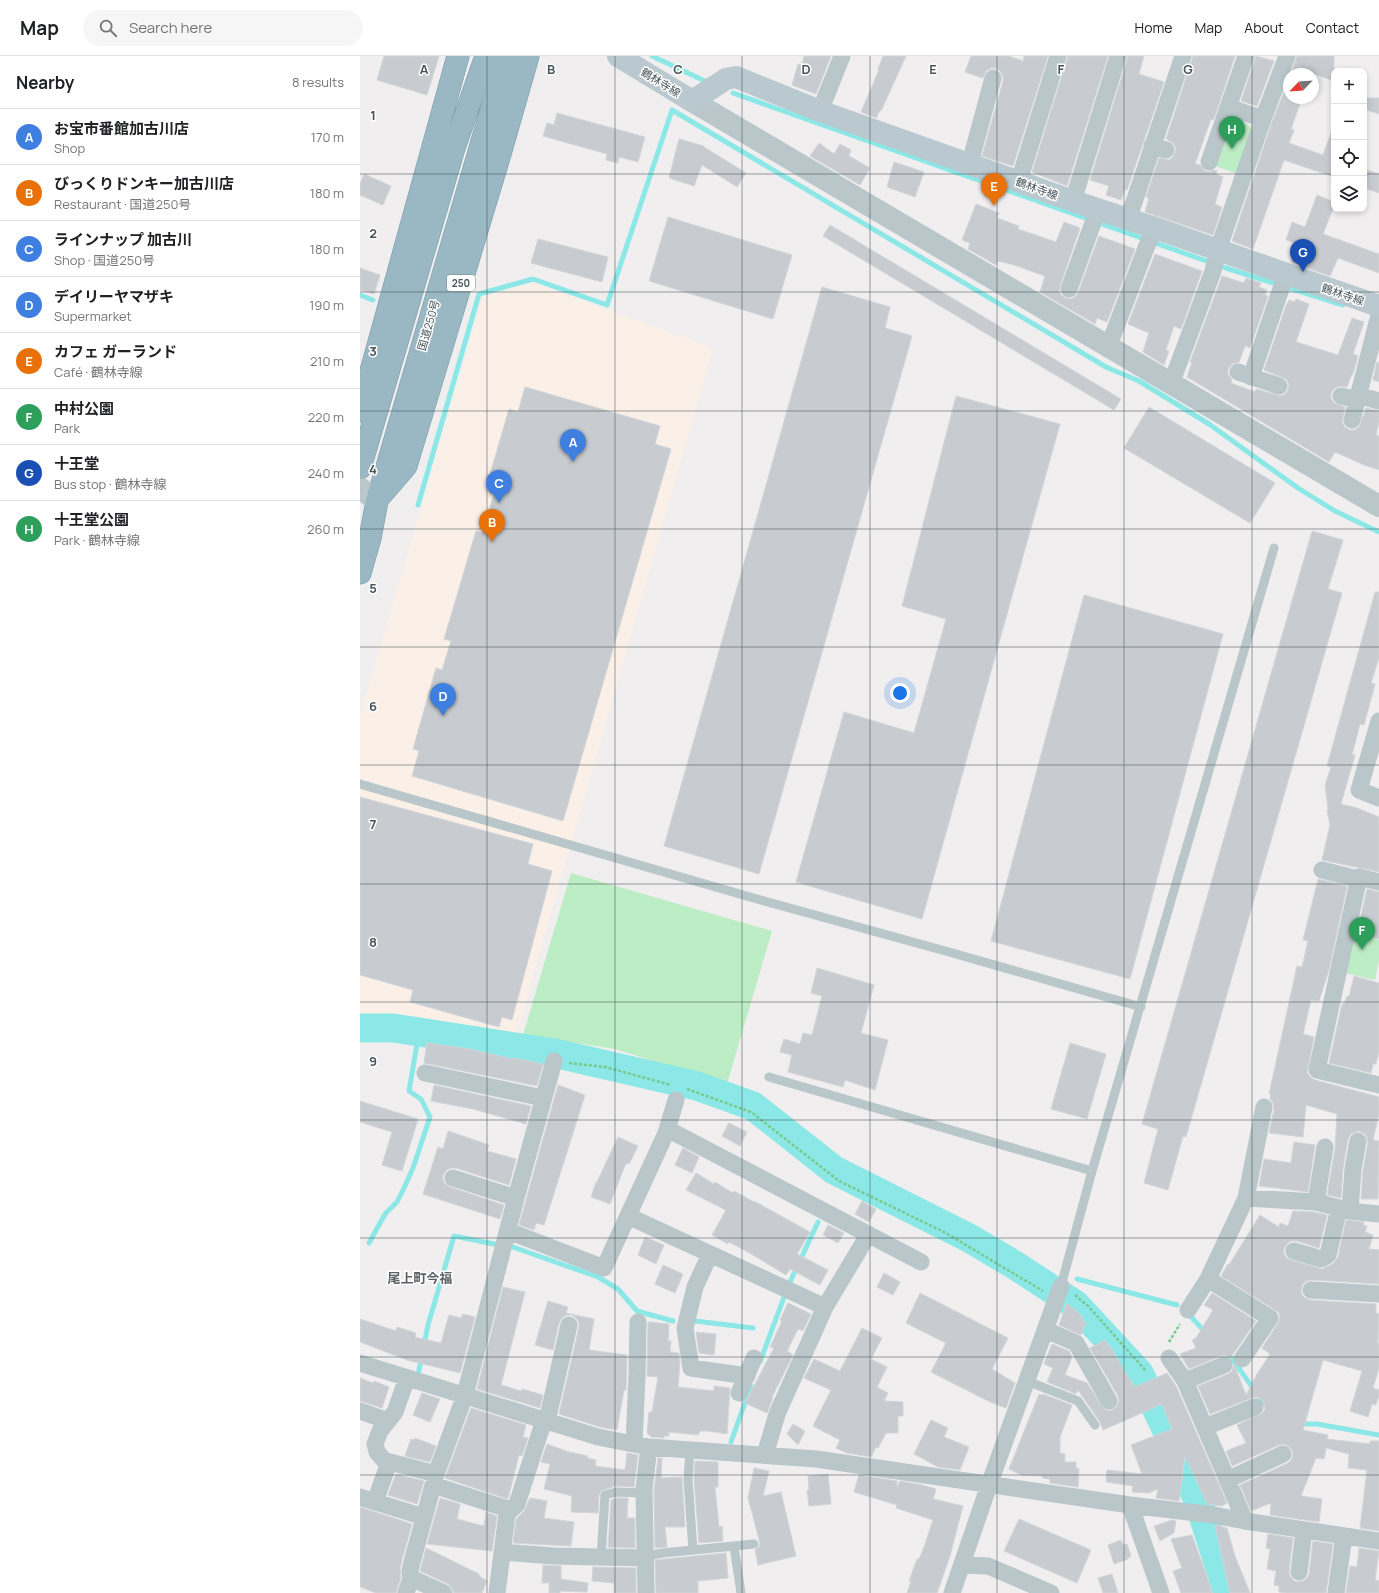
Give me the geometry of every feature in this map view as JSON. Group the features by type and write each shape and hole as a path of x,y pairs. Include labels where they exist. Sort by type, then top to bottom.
{"highway":[{"path":"360,411 458,56"},
{"path":"469,102 473,56"},
{"path":"360,468 454,148 486,56"},
{"name":"国道250号","path":"360,573 370,538 368,495 478,155 507,56"},
{"name":"250","path":"368,495 406,466 528,56"}],"main road":[{"name":"鶴林寺線","path":"618,56 692,101 726,79 736,77 820,111 970,163 1073,201 1095,217 1128,220 1151,238 1379,313"}],"street":[{"path":"820,111 842,56"},
{"path":"1019,181 1058,56"},
{"path":"1073,201 1118,56"},
{"path":"1128,220 1159,148 1183,56"},
{"path":"1209,162 1246,56"},
{"path":"1171,384 1216,260 1263,118 1287,56"},
{"path":"970,163 993,78"},
{"path":"692,101 1108,348 1379,506"},
{"path":"1228,107 1263,118"},
{"path":"1069,289 1095,217"},
{"path":"1108,348 1151,238"},
{"path":"1279,386 1245,375 1282,282"},
{"path":"1352,420 1352,397 1379,313"},
{"path":"1352,397 1379,401"},
{"path":"1379,721 1359,790 1379,798"},
{"path":"1322,870 1358,879 1359,877 1379,882"},
{"path":"1358,879 1317,1070 1379,1085"},
{"path":"444,1593 409,1586 410,1571 435,1480 465,1395 516,1198 554,1061"},
{"path":"425,1073 543,1098"},
{"path":"508,1231 604,1268 666,1133 677,1091"},
{"path":"1185,1316 1208,1279 1246,1198 1264,1107"},
{"path":"666,1133 672,1132 921,1262"},
{"path":"1294,1251 1321,1259 1328,1255 1344,1210 1358,1141"},
{"path":"1316,1202 1325,1147"},
{"path":"453,1178 516,1198"},
{"path":"1246,1198 1316,1202 1344,1210 1379,1214"},
{"path":"628,1216 825,1307"},
{"path":"765,1455 777,1414 825,1307 868,1235"},
{"path":"710,1254 695,1287 685,1328 691,1368 747,1376"},
{"path":"1208,1279 1270,1318 1242,1359"},
{"path":"1311,1290 1379,1294"},
{"path":"952,1593 989,1485 1059,1294"},
{"path":"638,1322 637,1376 644,1493 646,1593"},
{"path":"497,1593 507,1514 516,1504 546,1421 569,1325"},
{"path":"1046,1330 1076,1343 1109,1401"},
{"path":"739,1394 754,1358"},
{"path":"1169,1358 1185,1381 1245,1522"},
{"path":"360,1363 598,1437 641,1446 816,1459 1130,1505 1214,1515 1245,1522 1379,1541"},
{"path":"1185,1381 1224,1365"},
{"path":"388,1465 377,1452 375,1444 380,1431 392,1418 395,1412 407,1378"},
{"path":"1205,1427 1255,1407"},
{"path":"360,1411 388,1421"},
{"path":"1227,1480 1283,1454"},
{"path":"424,1517 368,1500 390,1462 511,1510"},
{"path":"1130,1505 1161,1593"},
{"path":"1299,1572 1304,1530"},
{"path":"1336,1593 1344,1536"},
{"path":"502,1552 554,1556 646,1557"},
{"path":"962,1565 988,1566 1051,1593"}],"lane":[{"path":"1059,1294 1092,1171 1274,548"},
{"path":"360,784 757,899 1141,1007"},
{"path":"769,1076 1092,1171"},
{"path":"1027,1381 1078,1401 1095,1425"},
{"path":"690,1450 688,1480 693,1550"},
{"path":"601,1557 605,1496 616,1492 644,1493"},
{"path":"646,1557 693,1550 754,1544"},
{"path":"734,1546 741,1593"}],"path":[{"path":"554,1061 605,1067 677,1091 696,1091 751,1112 839,1181 944,1232 1059,1294 1088,1306 1146,1371"},
{"path":"1169,1358 1166,1346 1185,1316"}],"shaded area":[{"path":"532,283 713,348 516,1036 398,1017 360,1017 360,715 483,297"}],"green space":[{"path":"1234,119 1249,125 1252,132 1237,174 1213,165 1228,123"},
{"path":"571,873 772,931 727,1084 615,1049 523,1035"},
{"path":"1350,933 1379,940 1379,960 1375,980 1341,972"}],"building":[{"path":"384,56 439,56 427,95 377,80"},
{"path":"804,56 831,56 816,94 792,85 798,64 802,65"},
{"path":"883,56 906,56 881,111 880,110 876,118 861,112 879,70 878,69"},
{"path":"971,56 1009,56 1023,61 1024,56 1048,56 1013,166 982,156 1003,81 1003,76 1000,71 995,68 991,68 986,71 983,78 965,72"},
{"path":"1068,56 1108,56 1067,186 1032,172"},
{"path":"1128,56 1144,56 1139,74 1164,82 1127,190 1125,189 1121,200 1106,195 1109,186 1090,180"},
{"path":"1193,56 1235,56 1215,116 1213,120 1211,119 1195,164 1200,165 1205,171 1217,171 1216,174 1223,177 1215,204 1222,207 1213,235 1145,212 1149,198 1146,197 1159,158 1169,160 1175,153 1176,148 1173,143 1166,139"},
{"path":"1256,56 1274,61 1257,106 1241,101"},
{"path":"1297,56 1334,56 1334,68 1331,68 1331,80 1319,76 1319,68 1293,68"},
{"path":"1283,94 1283,104 1300,104 1291,129 1294,130 1289,143 1323,155 1331,133 1331,176 1284,160 1253,249 1232,241 1272,122"},
{"path":"1367,98 1379,98 1379,114 1367,110"},
{"path":"557,113 645,137 638,162 619,157 618,163 606,160 607,154 543,136 547,123 554,125"},
{"path":"679,139 704,146 746,173 737,187 702,165 694,186 669,178"},
{"path":"819,143 834,154 840,144 851,150 849,156 870,168 860,185 810,156"},
{"path":"894,162 924,172 915,197 887,187"},
{"path":"1367,170 1379,174 1379,193 1367,189"},
{"path":"364,174 391,186 383,205 360,195 360,184"},
{"path":"1317,195 1331,201 1332,212 1323,234 1379,254 1379,273 1338,258 1330,276 1291,262 1297,244 1286,240 1292,222 1305,227"},
{"path":"976,204 999,213 997,218 1019,226 1018,229 1056,242 1064,222 1080,228 1059,291 1061,295 1066,298 1071,299 1078,293 1099,236 1135,249 1107,322 1097,318 1095,324 1040,292 1045,276 998,261 996,265 968,249 970,243 962,240"},
{"path":"668,217 792,255 773,319 649,281"},
{"path":"830,225 1121,399 1114,410 823,236"},
{"path":"538,239 608,257 602,282 531,263"},
{"path":"1155,254 1202,271 1181,329 1174,326 1166,350 1169,351 1164,365 1143,352 1149,333 1128,324"},
{"path":"360,268 380,275 374,294 360,290"},
{"path":"1222,276 1244,283 1246,278 1261,283 1259,287 1267,290 1265,295 1268,296 1250,348 1245,346 1239,362 1232,364 1228,369 1228,374 1232,380 1231,383 1255,392 1256,389 1281,396 1288,390 1289,384 1286,379 1264,370 1289,300 1295,302 1296,299 1309,304 1296,342 1338,355 1352,318 1364,322 1353,354 1358,356 1353,374 1347,387 1339,386 1334,389 1331,393 1331,398 1334,403 1345,407 1342,422 1349,430 1354,430 1359,427 1366,408 1379,411 1379,422 1376,435 1379,436 1379,470 1335,452 1329,462 1187,377 1192,362 1190,362"},
{"path":"822,287 890,307 885,328 912,336 759,874 664,846"},
{"path":"1377,362 1379,363 1379,382 1373,380"},
{"path":"525,387 660,426 655,444 671,449 563,821 412,776 419,751 413,749 436,668 442,670 451,641 444,639 476,531 482,533 497,484 488,481 509,409 518,412"},
{"path":"956,396 1060,424 922,919 796,882 844,712 914,733 946,619 902,606"},
{"path":"1149,407 1275,483 1250,523 1124,448"},
{"path":"1312,531 1343,540 1328,589 1342,593 1186,1137 1183,1136 1168,1190 1144,1183 1158,1129 1142,1124"},
{"path":"1375,592 1379,592 1379,658 1371,683 1375,684 1364,725 1360,724 1352,755 1355,755 1341,804 1357,808 1379,817 1379,872 1322,860 1330,825 1325,785 1331,767 1327,766"},
{"path":"1084,595 1223,634 1130,979 991,941"},
{"path":"360,797 533,844 528,864 552,871 512,1020 502,1017 499,1027 410,1002 413,990 360,975"},
{"path":"1318,879 1347,886 1329,970 1319,1001 1311,1000 1303,1034 1314,1037 1307,1073 1315,1080 1379,1097 1379,1114 1373,1140 1379,1141 1378,1199 1361,1199 1363,1170 1368,1142 1365,1134 1359,1131 1351,1134 1348,1139 1343,1168 1341,1198 1327,1195 1335,1149 1337,1114 1306,1105 1303,1137 1269,1133 1274,1109 1273,1103 1270,1099 1271,1094 1269,1094 1297,966 1302,967 1308,941 1303,940"},
{"path":"1367,889 1379,892 1379,939 1357,934"},
{"path":"817,968 874,985 861,1033 888,1040 875,1090 845,1080 843,1087 788,1072 792,1055 780,1052 784,1039 800,1044 803,1033 812,1035 822,996 811,993"},
{"path":"1354,976 1379,983 1379,1052 1376,1064 1373,1064 1371,1073 1329,1063 1342,1004 1344,1004 1347,996 1349,997"},
{"path":"427,1043 470,1049 543,1064 537,1086 424,1063"},
{"path":"1070,1043 1106,1054 1087,1119 1051,1109"},
{"path":"434,1085 531,1106 526,1124 473,1109 431,1101"},
{"path":"558,1085 585,1095 544,1225 536,1223 534,1230 519,1225"},
{"path":"360,1101 418,1119 402,1171 382,1165 392,1132 360,1122"},
{"path":"729,1123 747,1132 740,1146 722,1136"},
{"path":"448,1131 489,1145 487,1151 516,1159 509,1185 456,1168 447,1170 443,1175 445,1184 450,1187 504,1205 500,1219 423,1194 438,1147 443,1149"},
{"path":"618,1137 638,1146 629,1164 626,1163 610,1204 591,1197 596,1182"},
{"path":"1294,1142 1315,1145 1308,1192 1259,1186 1264,1159 1291,1163"},
{"path":"683,1148 699,1157 692,1173 675,1165"},
{"path":"696,1173 714,1184 715,1182 733,1193 734,1191 754,1201 810,1232 797,1254 828,1270 820,1285 790,1269 786,1275 748,1252 729,1242 728,1244 712,1235 726,1210 686,1190"},
{"path":"862,1201 876,1209 869,1222 855,1214"},
{"path":"1293,1211 1314,1212 1327,1215 1319,1248 1297,1241 1291,1241 1284,1249 1284,1254 1291,1260 1322,1269 1333,1264 1338,1257 1346,1220 1364,1222 1363,1225 1367,1226 1365,1232 1373,1235 1369,1249 1379,1250 1379,1284 1312,1280 1303,1284 1301,1290 1302,1295 1310,1300 1376,1304 1376,1313 1379,1314 1379,1368 1373,1388 1379,1390 1379,1395 1376,1405 1372,1404 1368,1417 1350,1411 1362,1371 1323,1360 1303,1430 1328,1435 1327,1439 1370,1444 1370,1441 1379,1441 1379,1531 1360,1528 1367,1470 1348,1468 1349,1454 1326,1448 1324,1459 1316,1458 1301,1496 1322,1499 1319,1522 1270,1515 1271,1503 1251,1511 1240,1485 1288,1463 1293,1455 1292,1450 1284,1444 1279,1445 1232,1466 1226,1451 1246,1443 1237,1425 1263,1413 1265,1409 1264,1403 1257,1397 1252,1398 1210,1414 1198,1386 1228,1374 1232,1371 1234,1364 1246,1395 1270,1354 1262,1348 1278,1323 1280,1318 1279,1313 1221,1276 1260,1215 1279,1227 1280,1223 1288,1226"},
{"path":"828,1225 844,1233 838,1243 823,1235"},
{"path":"645,1237 664,1245 656,1264 638,1255"},
{"path":"663,1265 683,1274 675,1293 655,1284"},
{"path":"884,1273 900,1282 893,1295 877,1287"},
{"path":"503,1287 525,1292 501,1385 521,1391 522,1389 543,1395 540,1408 477,1389"},
{"path":"920,1293 1008,1338 992,1369 1015,1383 1006,1408 990,1402 931,1372 946,1343 906,1323"},
{"path":"1212,1293 1256,1321 1231,1357 1232,1359 1226,1355 1221,1356 1189,1369 1180,1354 1196,1348 1192,1340 1196,1338 1213,1310 1204,1305"},
{"path":"548,1301 568,1307 566,1313 594,1319 589,1350 627,1355 626,1390 624,1390 617,1430 600,1427 559,1414 579,1322 572,1315 566,1315 562,1318 559,1323 553,1350 535,1345"},
{"path":"788,1303 811,1314 803,1331 798,1329 787,1351 793,1355 772,1397 773,1398 767,1413 745,1403 774,1348 770,1347 782,1321 780,1320"},
{"path":"1067,1303 1081,1315 1083,1321 1086,1323 1081,1335 1059,1325"},
{"path":"463,1314 475,1317 460,1373 407,1360 360,1342 360,1319 396,1331 397,1327 416,1333 415,1337 441,1343 449,1315 461,1318"},
{"path":"648,1322 669,1324 668,1341 671,1341 670,1352 679,1353 680,1363 678,1387 714,1391 714,1386 730,1388 727,1434 708,1431 700,1431 698,1435 669,1432 669,1436 664,1436 664,1438 651,1437 647,1433 649,1412 652,1412 658,1377 647,1376"},
{"path":"862,1328 882,1338 871,1359 887,1367 877,1387 888,1393 884,1401 903,1402 903,1416 898,1416 898,1433 886,1433 871,1457 847,1453 836,1448 840,1440 813,1426 831,1390 804,1378 814,1359 840,1371"},
{"path":"696,1332 716,1334 714,1355 699,1353"},
{"path":"1105,1340 1135,1387 1167,1373 1176,1386 1227,1503 1222,1506 1207,1504 1185,1456 1179,1501 1156,1498 1158,1489 1148,1493 1132,1492 1133,1486 1106,1482 1107,1470 1142,1474 1131,1445 1172,1429 1162,1404 1103,1430 1100,1422 1078,1390 1076,1394 1047,1382 1053,1368 1044,1364 1052,1344 1069,1351 1072,1357 1065,1375 1087,1383 1104,1409 1109,1411 1114,1409 1119,1401 1118,1396 1090,1348"},
{"path":"360,1378 373,1383 374,1381 389,1387 382,1408 360,1401"},
{"path":"422,1393 440,1399 430,1422 413,1415"},
{"path":"1039,1394 1043,1394 1072,1405 1060,1437 1060,1453 1065,1454 1065,1462 1076,1462 1076,1468 1079,1469 1078,1487 1050,1483 1050,1479 1043,1478 1042,1476 1021,1475 1009,1469"},
{"path":"471,1408 526,1425 523,1437 528,1438 522,1456 519,1455 508,1499 445,1478"},
{"path":"931,1420 948,1428 944,1437 969,1447 960,1470 938,1467 914,1454"},
{"path":"793,1424 805,1431 798,1445 787,1434"},
{"path":"415,1438 436,1446 430,1462 405,1456 411,1439 414,1440"},
{"path":"547,1444 569,1452 588,1456 587,1458 596,1460 595,1466 625,1470 627,1453 638,1455 634,1487 615,1486 601,1491 599,1495 598,1513 571,1512 572,1496 544,1489 550,1464 541,1462"},
{"path":"658,1458 662,1458 661,1478 682,1477 685,1527 665,1527 667,1547 655,1548 654,1490"},
{"path":"695,1461 718,1462 718,1487 715,1487 719,1527 722,1526 723,1541 699,1543 694,1480"},
{"path":"754,1468 769,1471 763,1496 781,1492 796,1556 758,1565 755,1550 759,1547 760,1543 748,1498"},
{"path":"396,1474 424,1481 417,1504 388,1495"},
{"path":"828,1474 831,1504 809,1506 807,1491 809,1490 808,1476"},
{"path":"859,1475 897,1481 897,1488 900,1481 936,1489 933,1499 963,1506 950,1556 937,1593 907,1593 911,1581 909,1581 917,1559 919,1559 924,1547 933,1520 896,1508 897,1505 854,1492"},
{"path":"440,1498 460,1504 457,1519 484,1526 486,1512 497,1516 492,1551 427,1544"},
{"path":"530,1498 547,1501 544,1518 574,1522 571,1546 513,1543 516,1519 524,1511"},
{"path":"617,1498 628,1498 627,1518 635,1518 635,1548 608,1547 611,1500"},
{"path":"360,1507 412,1524 402,1560 400,1569 401,1577 396,1593 376,1593 360,1587"},
{"path":"1019,1519 1091,1550 1077,1583 1004,1551"},
{"path":"1172,1520 1176,1521 1174,1533 1160,1541 1154,1526"},
{"path":"1215,1525 1227,1528 1235,1556 1250,1593 1230,1593"},
{"path":"1268,1534 1293,1538 1289,1571 1290,1576 1297,1582 1303,1581 1309,1574 1313,1541 1333,1544 1326,1593 1279,1592 1279,1586 1274,1585 1276,1571 1267,1569 1270,1549 1266,1548"},
{"path":"1192,1535 1213,1593 1181,1593 1173,1571 1182,1568 1171,1539"},
{"path":"1121,1540 1123,1545 1127,1544 1131,1556 1128,1559 1114,1564 1108,1545"},
{"path":"426,1548 479,1574 479,1576 487,1581 482,1593 454,1593 448,1584 420,1571"},
{"path":"1359,1548 1379,1551 1375,1580 1379,1581 1379,1593 1346,1593 1350,1566 1357,1567"},
{"path":"726,1553 728,1578 698,1581 698,1593 656,1593 655,1560"},
{"path":"543,1565 561,1566 561,1579 588,1583 587,1592 560,1591 560,1593 549,1593 549,1583 542,1583"},
{"path":"593,1567 636,1568 636,1593 614,1593 614,1583 592,1581"},
{"path":"1112,1574 1118,1593 1103,1593 1098,1578"}],"waterway":[{"path":"652,56 709,83"},
{"path":"733,93 1226,268 1343,305"},
{"path":"418,505 479,294 533,279 607,305 672,110 1106,367 1139,381 1209,424 1298,488 1335,511 1379,532"},
{"path":"360,295 373,300"},
{"path":"360,1028 393,1028 554,1053 697,1086 753,1106 834,1170 969,1238 1013,1264 1076,1305 1139,1373 1198,1500 1228,1593"},
{"path":"369,1243 385,1214 397,1202 404,1188 413,1168 430,1117 421,1099 409,1091 419,1032"},
{"path":"790,1282 818,1222"},
{"path":"424,1345 428,1325 454,1236 499,1245"},
{"path":"510,1246 598,1277 618,1289 637,1311 673,1321"},
{"path":"1077,1279 1177,1305"},
{"path":"760,1362 784,1297"},
{"path":"1192,1318 1206,1333"},
{"path":"695,1321 753,1328"},
{"path":"1228,1355 1269,1408"},
{"path":"418,1374 422,1357"},
{"path":"731,1442 751,1386"},
{"path":"1299,1424 1317,1424 1379,1435"}],"place":[{"name":"十王堂公園","path":"1232,149"},
{"name":"カフェ ガーランド","path":"994,206"},
{"name":"十王堂","path":"1303,272"},
{"name":"お宝市番館加古川店","path":"573,462"},
{"name":"ラインナップ 加古川","path":"499,503"},
{"name":"びっくりドンキー加古川店","path":"492,542"},
{"name":"デイリーヤマザキ","path":"443,716"},
{"name":"中村公園","path":"1362,950"}],"district":[{"name":"尾上町今福","path":"420,1278"}]}
